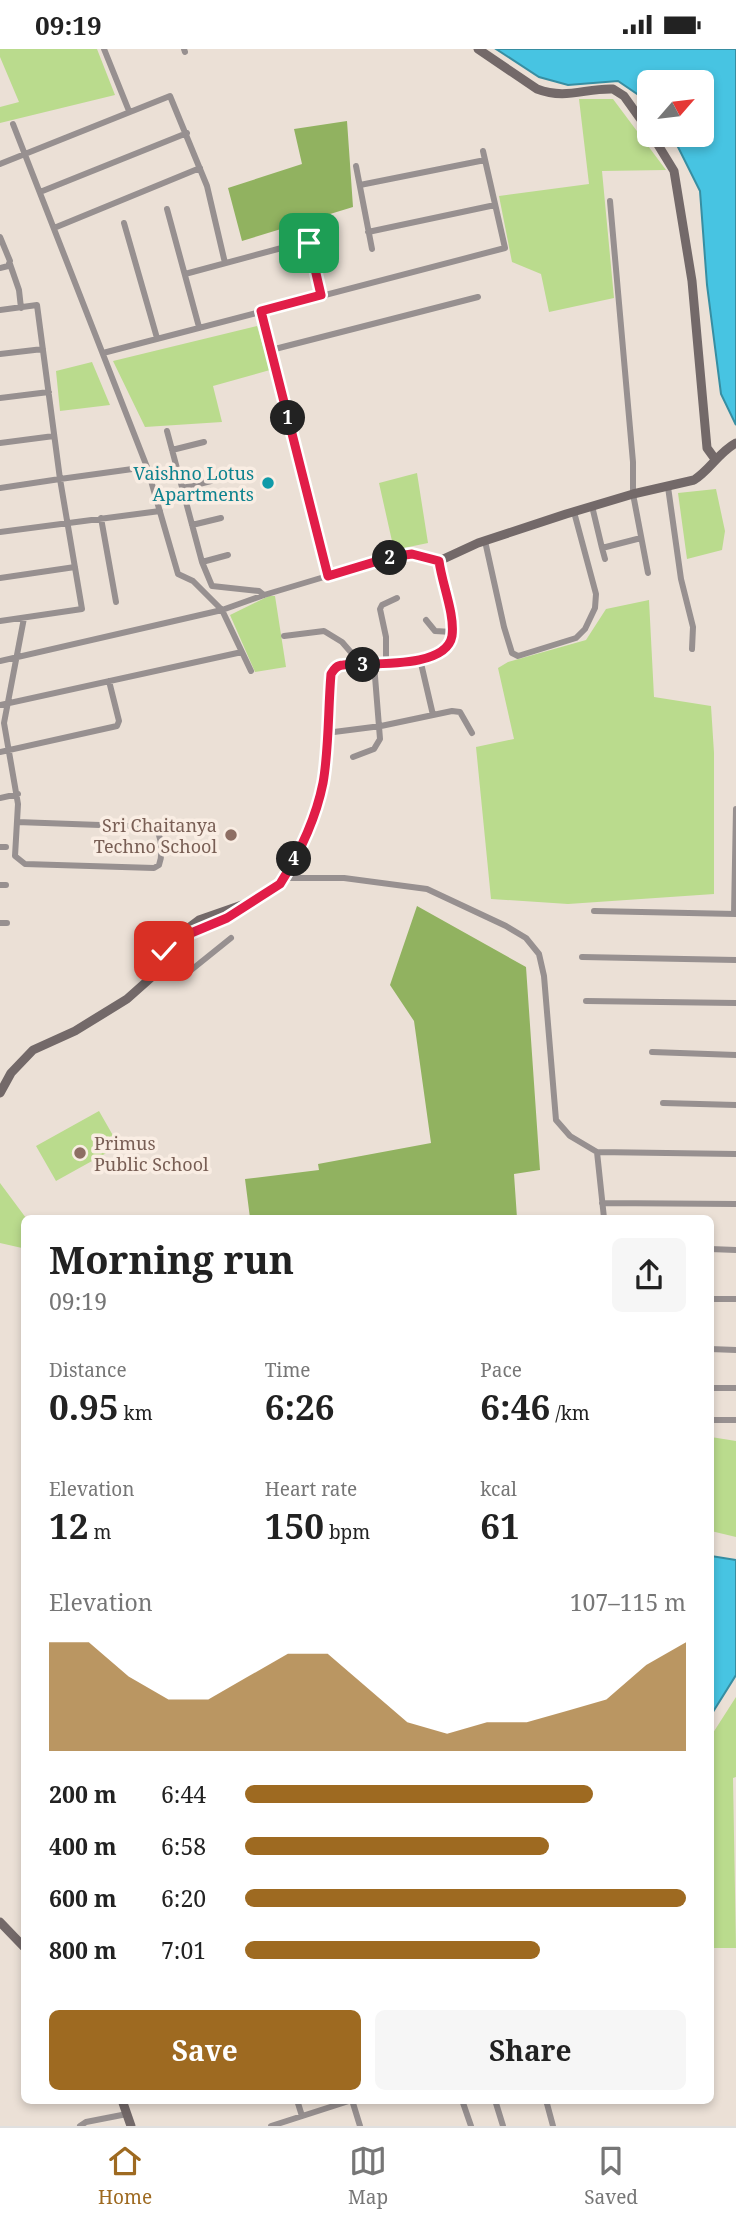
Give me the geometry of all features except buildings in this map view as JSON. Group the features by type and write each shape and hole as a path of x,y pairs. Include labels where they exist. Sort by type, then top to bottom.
{"main road":[{"path":"478,49 537,89 565,95 613,89 624,96 637,114"},
{"path":"659,147 674,171 692,281 707,448 715,459"},
{"path":"0,1093 11,1073 33,1050 75,1031 127,999 154,975 172,941 227,918 280,884 301,847 318,804 325,765 331,674 342,664 386,664 420,659 448,646 452,632 439,561 485,541 592,506 694,480 736,443"},
{"path":"0,1922 21,1944"},
{"path":"123,2104 131,2126"}],"street":[{"path":"104,49 129,111"},
{"path":"0,164 170,96 207,186 225,263"},
{"path":"13,124 147,467 178,574 193,581 222,610 251,671"},
{"path":"40,192 187,133"},
{"path":"103,352 505,248 483,151"},
{"path":"360,184 485,160"},
{"path":"356,166 372,249"},
{"path":"54,228 200,168"},
{"path":"610,201 633,462 633,494 648,573"},
{"path":"368,232 495,205"},
{"path":"167,209 199,327"},
{"path":"124,223 157,338"},
{"path":"0,237 19,290 21,308"},
{"path":"185,274 304,242 309,243 321,295"},
{"path":"0,268 10,264"},
{"path":"271,350 478,297"},
{"path":"0,310 37,306 60,479 82,609 0,621"},
{"path":"261,311 328,576"},
{"path":"0,354 43,349"},
{"path":"0,398 49,392"},
{"path":"167,431 202,562 212,586 259,590 264,595"},
{"path":"0,443 54,436"},
{"path":"172,450 204,442"},
{"path":"0,488 147,467"},
{"path":"183,488 211,481"},
{"path":"668,487 681,579 693,627 691,649"},
{"path":"592,506 605,559"},
{"path":"0,532 160,511"},
{"path":"485,541 512,653 518,656 576,638 585,629 596,601 574,512"},
{"path":"192,525 221,517"},
{"path":"101,518 116,601"},
{"path":"602,548 641,538"},
{"path":"0,661 222,610 391,557 412,554 439,561"},
{"path":"202,562 228,555"},
{"path":"0,578 75,567"},
{"path":"386,664 386,637 380,609 382,605 397,598"},
{"path":"18,822 155,827 162,857 159,865 154,868 25,864 16,856 18,794 4,723 24,618"},
{"path":"426,620 435,631 452,632"},
{"path":"284,636 324,631 342,642 362,665"},
{"path":"0,705 242,652"},
{"path":"420,659 433,715"},
{"path":"353,757 377,746 381,734 374,664"},
{"path":"0,752 117,726 119,721 109,681"},
{"path":"326,733 380,726 452,711 460,712 472,733"},
{"path":"0,799 18,794"},
{"path":"594,911 735,914 736,809"},
{"path":"283,878 344,878 427,889 526,938 539,954 544,976 556,1120 570,1136 597,1152 736,1154"},
{"path":"162,957 184,975 231,938"},
{"path":"582,957 736,960"},
{"path":"586,1001 736,1003"},
{"path":"652,1052 736,1055"},
{"path":"663,1103 736,1105"},
{"path":"597,1152 604,1215"},
{"path":"602,1203 736,1204"},
{"path":"714,1249 736,1249"},
{"path":"714,1299 736,1299"},
{"path":"714,1349 736,1350"},
{"path":"714,1388 736,1388"},
{"path":"714,1420 736,1420"},
{"path":"298,2104 302,2116"},
{"path":"271,2126 340,2104"},
{"path":"353,2104 360,2126"},
{"path":"463,2104 471,2126"},
{"path":"496,2104 503,2126"},
{"path":"546,2104 553,2126"},
{"path":"80,2126 86,2122 127,2115"}],"green space":[{"path":"0,49 97,49 115,95 0,123 0,107 19,102 0,57"},
{"path":"579,99 613,99 637,131 637,147 649,147 666,170 602,171 614,298 549,312 541,274 512,262 499,196 589,184"},
{"path":"347,121 353,207 242,241 228,188 302,164 294,129"},
{"path":"257,326 270,370 213,386 222,422 145,427 113,361"},
{"path":"92,362 110,405 60,411 56,371"},
{"path":"417,473 428,543 394,550 379,483"},
{"path":"716,489 725,531 722,550 687,559 678,493"},
{"path":"269,596 275,596 286,667 255,672 230,615"},
{"path":"649,600 654,697 711,706 714,753 714,894 568,904 491,899 476,747 514,739 498,668 508,662 586,640 606,609"},
{"path":"417,906 526,967 540,1170 514,1174 517,1215 250,1215 245,1179 319,1170 318,1164 431,1143 414,1021 390,985"},
{"path":"99,1111 119,1146 56,1181 36,1146"},
{"path":"0,1183 24,1215 21,1215 21,1248 0,1243"},
{"path":"714,1437 736,1441 736,1537 714,1532"},
{"path":"736,1697 736,1777 733,1778 736,1948 714,1948 714,1731"}],"water":[{"path":"496,49 736,49 736,425 721,394 707,285 700,191 678,147 714,147 714,70 637,70 637,94 618,81 568,85 539,77"},
{"path":"714,1556 736,1560 736,1675 714,1710"}],"place":[{"name":"Vaishno Lotus Apartments","path":"268,483"},
{"name":"Sri Chaitanya Techno School","path":"231,835"},
{"name":"Primus Public School","path":"80,1153"}],"route":[{"path":"164,951 172,941 227,918 280,884 301,847 323,785 331,674 334,669 342,664 394,664 437,654 448,646 452,637 452,624 439,561 412,554 391,557 328,576 261,311 321,295 309,243"}]}
